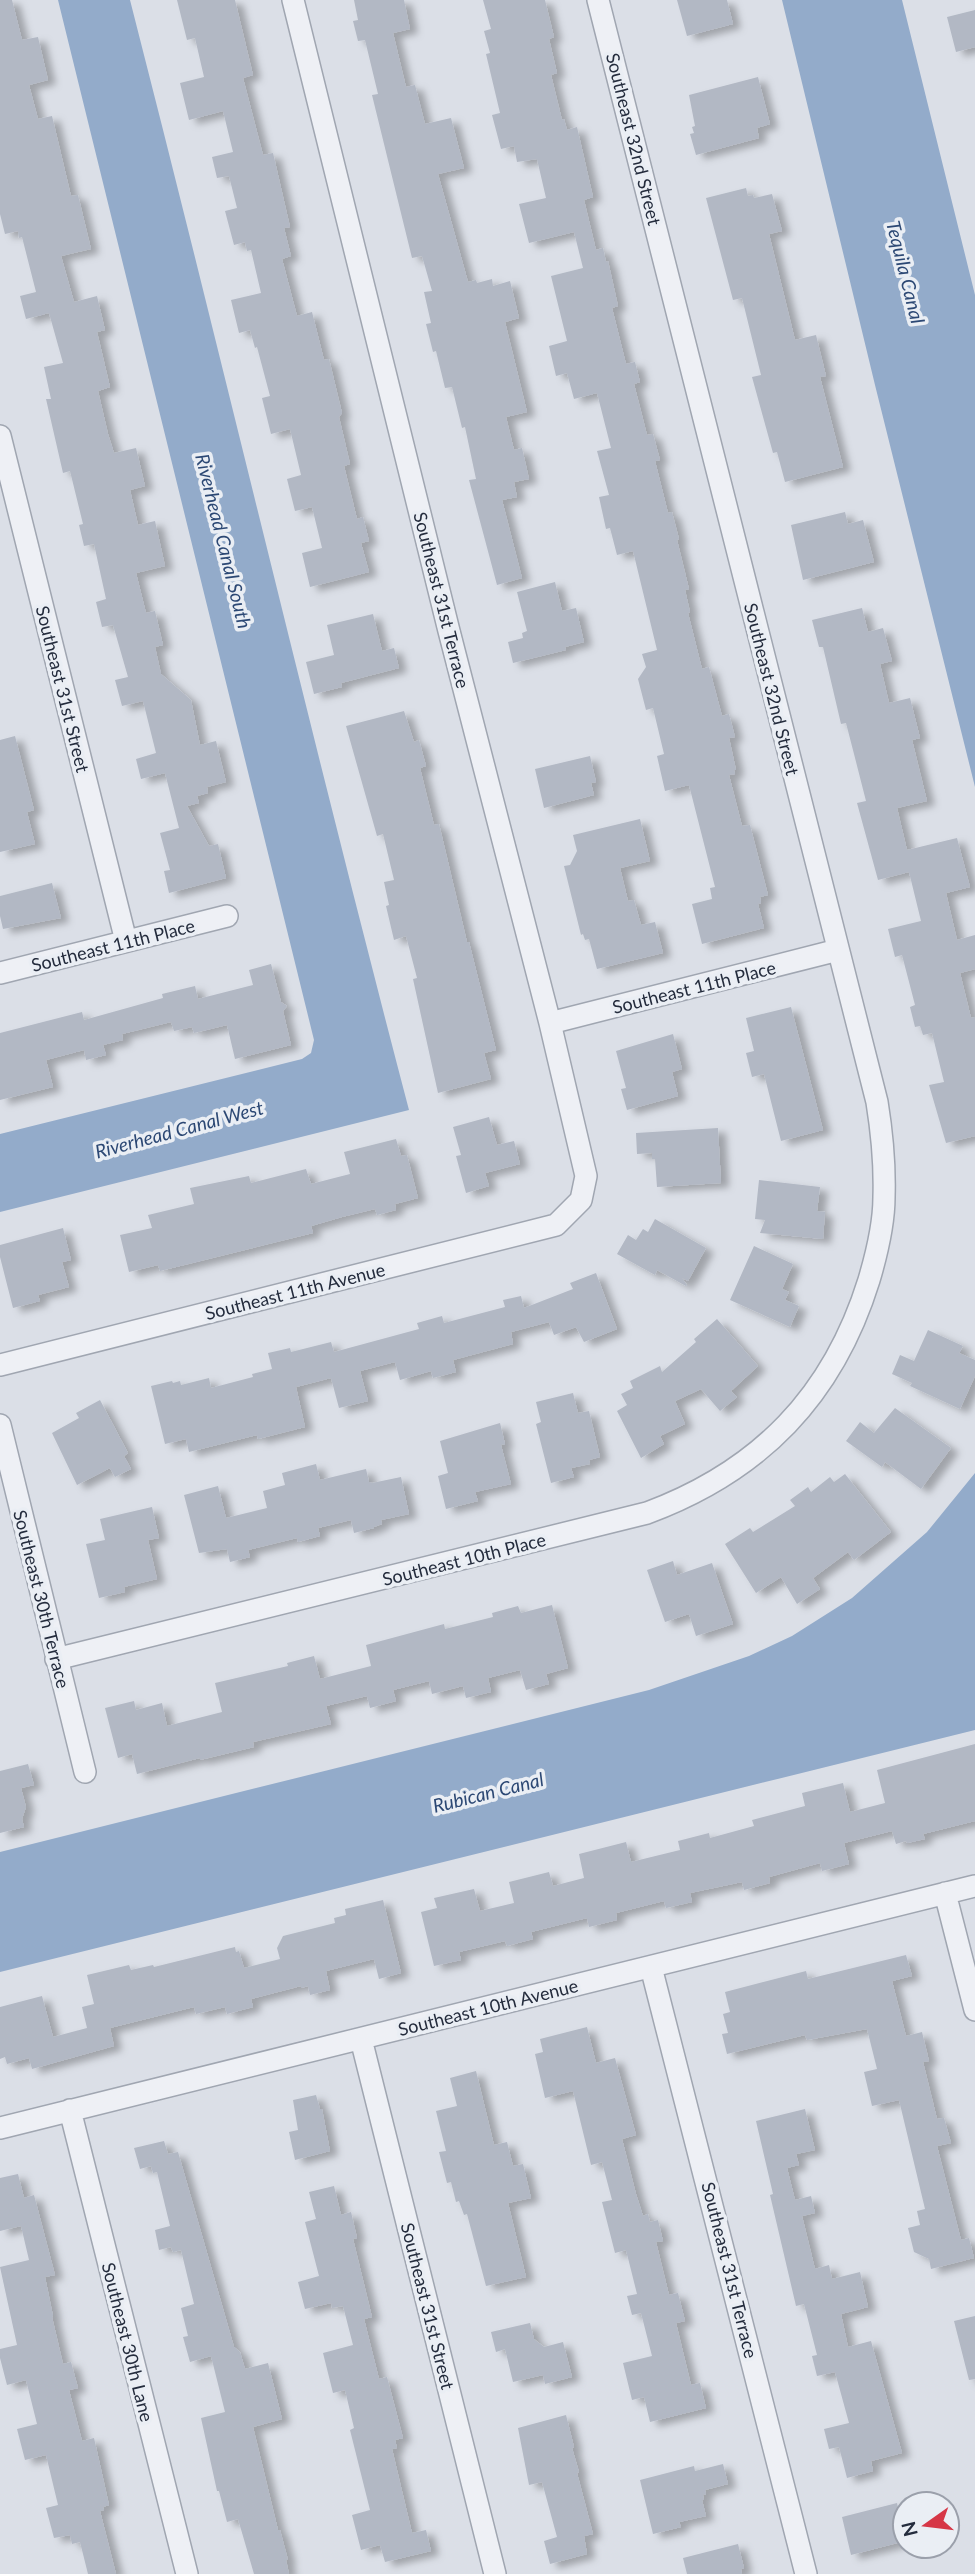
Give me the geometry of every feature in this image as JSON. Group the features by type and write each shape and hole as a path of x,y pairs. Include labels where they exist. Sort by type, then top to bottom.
{"street":[{"name":"Southeast 31st Terrace","path":"293,0 449,631 550,1023 586,1177 581,1200"},
{"name":"Southeast 32nd Street","path":"598,0 877,1102 884,1167 884,1199 875,1258 858,1315 825,1375"},
{"name":"Southeast 31st Street","path":"0,436 126,941"},
{"name":"Southeast 11th Place","path":"0,973 227,916"},
{"name":"Southeast 11th Place","path":"550,1023 838,950"},
{"name":"Southeast 11th Avenue","path":"0,1365 556,1225 581,1200"},
{"name":"Southeast 10th Place","path":"56,1659 607,1523 676,1502 730,1474 763,1448 792,1419 825,1375"},
{"name":"Southeast 30th Terrace","path":"0,1426 85,1772"},
{"name":"Southeast 10th Avenue","path":"0,2128 975,1885"},
{"path":"945,1893 975,2010"},
{"name":"Southeast 31st Terrace","path":"651,1966 806,2574"},
{"name":"Southeast 31st Street","path":"361,2039 495,2574"},
{"name":"Southeast 30th Lane","path":"70,2110 187,2574"}],"water":[{"path":"58,0 130,0 409,1110 0,1212 0,1134 302,1059 311,1053 314,1040"},
{"name":"Tequila Canal","path":"782,0 902,0 975,295 975,787 875,385"},
{"name":"Rubican Canal","path":"975,1473 975,1730 0,1972 0,1852 649,1690 749,1656 792,1636 852,1598 927,1532"}],"building":[{"path":"0,0 12,0 22,40 38,37 48,80 29,85 38,119 52,116 71,196 78,195 91,249 61,256 74,302 97,296 105,330 97,332 110,387 98,391 108,434 114,453 136,448 145,486 130,490 138,525 155,521 165,566 136,573 146,613 155,611 163,645 155,647 161,674 191,700 200,745 216,741 226,782 207,787 208,793 197,796 199,803 187,806 209,846 218,844 226,878 169,893 164,871 170,870 160,833 179,828 165,773 141,779 136,759 156,753 143,701 122,706 115,680 128,677 113,625 102,627 96,602 106,599 94,544 84,546 79,525 83,524 70,471 63,473 46,399 51,399 44,367 63,363 49,313 26,319 20,296 36,292 22,237 19,238 18,231 5,234 0,214"},
{"path":"177,0 235,0 253,75 243,78 263,155 273,153 290,227 284,228 291,256 282,259 297,316 312,312 324,360 329,359 342,413 339,417 350,464 344,466 357,519 363,517 369,541 361,543 369,572 310,587 302,553 322,548 312,507 295,511 287,479 301,475 290,429 271,434 262,398 270,396 257,347 255,348 250,330 239,333 231,300 261,293 251,250 247,251 245,242 234,245 225,211 237,208 229,176 217,178 212,157 233,152 223,111 189,120 180,83 204,77 195,38 187,40"},
{"path":"354,0 404,0 410,29 393,33 406,87 415,85 425,124 451,118 464,168 438,174 468,282 476,280 477,283 492,279 493,286 510,281 519,318 505,322 527,412 506,417 514,450 522,448 529,479 514,482 517,497 502,500 522,578 497,585 469,480 476,479 465,427 462,428 452,387 445,388 426,324 431,323 424,292 432,291 422,256 412,258 372,95 378,94 365,40 358,41 353,21 358,20"},
{"path":"483,0 545,0 554,37 549,39 557,73 551,75 567,130 577,127 593,197 584,200 596,250 603,248 606,262 608,261 618,306 612,308 626,364 635,362 640,382 634,384 647,435 653,434 660,460 655,461 668,513 672,512 679,539 677,540 689,589 685,590 690,612 688,613 702,669 709,667 722,716 729,714 735,737 729,738 736,770 735,774 729,775 742,826 750,825 768,895 760,897 761,903 758,904 764,928 702,944 692,904 712,899 710,888 715,887 689,785 665,791 657,756 664,754 653,708 646,710 638,679 646,667 642,654 657,650 633,551 617,555 610,528 606,529 599,497 609,495 597,451 611,448 597,393 574,399 567,373 556,376 549,346 567,341 551,276 583,268 574,232 529,243 519,204 546,198 537,159 517,162 514,146 501,149 492,115 500,113 486,54 490,53 484,31 491,29"},
{"path":"677,0 727,0 733,24 687,36"},
{"path":"975,10 975,47 956,52 947,17"},
{"path":"758,77 770,124 757,128 759,138 696,155 690,134 694,133 692,127 695,126 689,95"},
{"path":"746,188 748,196 753,195 754,198 772,194 782,231 769,234 795,340 816,335 826,376 820,377 843,467 785,482 777,452 773,453 752,377 761,375 742,298 733,300 706,198"},
{"path":"845,512 848,524 863,520 874,562 803,580 791,525"},
{"path":"555,582 562,611 576,608 584,642 565,647 566,650 513,663 508,642 523,638 522,633 527,631 517,592"},
{"path":"862,608 868,632 883,628 892,661 880,664 889,703 910,698 920,738 912,740 927,801 897,808 907,850 957,838 970,887 946,893 957,940 975,935 975,969 960,973 971,1018 975,1017 975,1136 946,1143 929,1085 944,1082 932,1033 923,1035 920,1026 915,1027 910,1007 915,1005 902,955 895,957 888,929 921,921 909,872 878,880 857,803 866,801 846,723 841,724 823,647 819,647 812,620"},
{"path":"373,614 382,651 394,648 399,668 341,683 342,687 314,694 306,662 334,655 327,625"},
{"path":"404,711 414,742 419,740 426,766 420,768 434,825 439,824 496,1050 484,1053 491,1079 438,1093 413,979 417,978 406,936 394,940 386,906 389,905 384,882 394,880 383,834 377,836 346,726"},
{"path":"15,736 34,810 27,812 35,844 0,852 0,740"},
{"path":"590,756 596,782 591,783 594,795 544,808 535,769"},
{"path":"640,819 650,861 620,868 628,901 634,900 641,925 655,922 663,953 597,969 589,939 585,940 583,934 581,935 564,866 570,865 577,851 573,835"},
{"path":"52,883 61,918 3,929 0,896"},
{"path":"271,964 281,1002 287,1006 283,1011 291,1045 235,1059 227,1025 194,1033 192,1027 174,1031 171,1022 122,1034 123,1040 103,1045 106,1055 86,1060 84,1050 46,1060 53,1087 0,1100 0,1033 82,1012 84,1020 163,998 162,994 195,986 198,999 253,985 249,970"},
{"path":"791,1007 823,1130 781,1141 764,1074 752,1077 746,1053 754,1051 746,1018"},
{"path":"673,1034 682,1069 672,1072 678,1096 627,1110 621,1089 626,1088 616,1051"},
{"path":"489,1117 497,1145 514,1141 520,1164 485,1173 489,1186 466,1193 456,1156 461,1155 453,1127"},
{"path":"718,1128 721,1183 657,1187 652,1153 637,1154 636,1133"},
{"path":"396,1139 401,1156 407,1155 418,1198 395,1204 396,1210 377,1215 375,1209 342,1217 311,1226 313,1233 160,1271 158,1265 129,1272 120,1235 152,1228 148,1215 194,1204 190,1188 249,1176 251,1183 306,1169 311,1184 350,1174 344,1152"},
{"path":"759,1180 820,1187 817,1211 825,1212 823,1239 760,1233 765,1220 755,1219"},
{"path":"655,1219 706,1248 688,1281 682,1278 686,1286 657,1270 655,1275 617,1254 628,1235 636,1240 643,1229 648,1232"},
{"path":"63,1228 71,1260 62,1262 69,1287 38,1295 40,1301 13,1308 0,1257 0,1245"},
{"path":"754,1246 793,1264 782,1289 789,1292 785,1300 799,1306 790,1327 730,1300"},
{"path":"596,1273 617,1329 584,1342 576,1327 554,1335 549,1322 511,1332 513,1344 453,1360 456,1372 433,1378 431,1371 400,1380 395,1362 360,1371 368,1401 339,1408 331,1378 296,1387 305,1427 258,1439 257,1435 189,1452 186,1439 165,1444 151,1386 172,1381 180,1381 181,1385 209,1378 211,1388 272,1369 268,1353 290,1348 291,1352 331,1342 334,1352 419,1329 417,1323 442,1316 444,1323 505,1307 503,1300 521,1296 524,1308 573,1289 570,1283"},
{"path":"717,1319 758,1366 731,1391 737,1397 720,1411 701,1389 675,1401 685,1424 660,1436 664,1444 641,1458 617,1411 627,1405 621,1394 633,1388 630,1381 660,1366 662,1372"},
{"path":"928,1330 963,1346 959,1353 975,1360 975,1376 960,1409 910,1386 912,1383 892,1374 900,1355 914,1361"},
{"path":"573,1393 578,1413 589,1411 600,1457 589,1460 590,1464 571,1468 574,1477 551,1483 536,1424 541,1422 536,1402"},
{"path":"100,1400 128,1453 124,1456 131,1469 115,1477 110,1468 77,1485 52,1433 79,1418 76,1413"},
{"path":"895,1408 951,1448 921,1489 885,1462 882,1467 846,1441 860,1422 874,1433"},
{"path":"500,1423 505,1444 501,1445 511,1484 475,1492 478,1501 446,1509 438,1476 448,1473 440,1441"},
{"path":"316,1464 320,1480 366,1469 369,1482 372,1483 401,1477 409,1514 381,1520 382,1524 374,1528 354,1533 351,1520 318,1528 320,1536 298,1542 297,1538 248,1550 250,1557 230,1562 227,1549 199,1553 184,1495 218,1486 226,1518 267,1508 263,1491 285,1485 282,1473"},
{"path":"845,1474 891,1532 854,1560 848,1552 813,1578 820,1589 797,1604 781,1577 756,1593 725,1544 750,1528 753,1532 795,1506 790,1500 808,1487 811,1492 830,1477 834,1482"},
{"path":"152,1507 159,1538 148,1540 157,1579 124,1587 125,1592 99,1598 86,1544 105,1540 100,1519"},
{"path":"673,1561 677,1575 712,1563 733,1624 696,1636 689,1614 665,1622 647,1570"},
{"path":"552,1605 568,1668 546,1674 549,1684 526,1690 520,1670 488,1678 491,1692 466,1698 463,1686 432,1694 429,1681 393,1690 396,1701 370,1708 367,1696 326,1706 331,1724 253,1742 254,1747 137,1774 132,1754 118,1758 105,1708 134,1701 136,1710 162,1703 167,1726 222,1712 215,1683 288,1666 287,1663 314,1656 320,1679 371,1666 366,1645 444,1624 445,1629 493,1617 492,1613 518,1606 521,1613"},
{"path":"975,1744 975,1821 923,1834 925,1839 907,1843 896,1844 892,1831 844,1843 849,1864 822,1871 820,1863 769,1877 770,1883 744,1890 742,1882 690,1893 692,1902 666,1908 664,1901 616,1913 617,1920 589,1927 587,1918 531,1932 533,1939 507,1946 505,1941 459,1952 461,1960 434,1966 421,1912 437,1908 434,1898 474,1889 480,1911 514,1903 509,1882 549,1872 553,1886 584,1878 579,1854 626,1842 631,1862 680,1850 678,1841 709,1833 710,1838 754,1826 752,1820 805,1806 802,1793 843,1783 850,1812 885,1803 877,1770"},
{"path":"28,1764 34,1785 21,1788 26,1807 22,1819 24,1827 0,1833 0,1771"},
{"path":"383,1900 401,1973 379,1979 374,1959 326,1971 330,1990 310,1995 308,1986 301,1986 251,1999 253,2007 227,2014 225,2007 196,2014 194,2007 110,2028 114,2046 32,2069 29,2058 7,2064 5,2057 0,2059 0,2007 42,1996 53,2037 87,2028 82,2007 94,2004 87,1975 129,1965 131,1970 153,1965 154,1967 235,1947 236,1952 239,1951 244,1968 280,1959 277,1948 283,1936 335,1923 334,1918 346,1915 345,1909"},
{"path":"906,1955 912,1976 892,1981 906,2036 922,2032 929,2061 923,2062 937,2119 944,2118 951,2143 937,2146 961,2240 969,2238 974,2258 931,2269 929,2259 914,2252 908,2228 920,2225 917,2211 925,2209 899,2100 872,2106 864,2072 877,2069 867,2029 807,2040 805,2035 727,2054 722,2034 728,2033 723,2014 730,2012 725,1992 806,1971 808,1979"},
{"path":"587,2027 596,2063 615,2058 636,2135 622,2139 636,2194 643,2216 648,2214 650,2222 658,2220 663,2241 656,2242 669,2295 678,2293 685,2321 676,2323 691,2385 700,2383 706,2408 650,2422 644,2397 632,2400 623,2363 652,2356 641,2313 632,2315 627,2296 637,2294 626,2250 615,2253 602,2202 612,2200 602,2162 591,2165 573,2091 545,2098 535,2054 543,2052 540,2039"},
{"path":"476,2071 494,2145 507,2142 513,2166 523,2164 531,2198 508,2203 526,2277 486,2286 467,2214 464,2215 459,2201 456,2202 451,2182 447,2183 439,2152 446,2151 436,2111 457,2106 450,2078"},
{"path":"316,2095 322,2109 330,2151 295,2160 289,2132 298,2130 293,2100"},
{"path":"805,2109 815,2150 796,2154 799,2165 787,2168 795,2200 811,2196 815,2213 802,2216 815,2269 829,2265 832,2279 860,2272 868,2307 841,2314 848,2347 871,2341 902,2453 871,2461 873,2471 847,2478 839,2447 829,2449 824,2429 849,2423 835,2372 817,2376 812,2356 817,2355 804,2304 796,2306 756,2121"},
{"path":"164,2141 168,2154 178,2152 234,2347 240,2352 245,2369 268,2363 282,2419 253,2427 288,2560 289,2574 254,2574 238,2519 227,2522 217,2491 201,2418 225,2412 211,2356 190,2362 183,2337 188,2336 181,2308 194,2304 181,2250 173,2252 171,2247 159,2250 155,2230 170,2226 157,2172 153,2173 151,2166 140,2169 134,2148"},
{"path":"18,2174 24,2198 34,2195 55,2275 45,2277 52,2317 63,2364 71,2362 78,2388 69,2390 82,2441 94,2438 109,2505 100,2511 116,2574 88,2574 80,2542 72,2544 70,2535 54,2538 46,2508 58,2505 46,2455 25,2460 17,2429 37,2424 26,2380 7,2385 0,2358 0,2349 17,2345 0,2267 29,2260 21,2226 0,2231 0,2178"},
{"path":"334,2186 341,2215 351,2212 357,2238 353,2239 372,2317 364,2319 379,2379 387,2377 403,2438 395,2440 397,2448 392,2449 412,2533 426,2530 431,2551 385,2562 380,2545 361,2550 352,2515 370,2510 350,2430 354,2428 345,2390 333,2393 323,2353 353,2345 343,2306 332,2308 331,2303 305,2309 298,2282 319,2276 305,2222 316,2219 309,2192"},
{"path":"975,2316 975,2379 969,2380 954,2321"},
{"path":"530,2323 534,2339 544,2347 563,2342 572,2377 545,2384 543,2375 513,2382 505,2349 496,2352 491,2332"},
{"path":"566,2415 579,2472 577,2473 593,2534 584,2536 587,2554 550,2564 544,2541 557,2537 542,2482 529,2485 518,2428"},
{"path":"723,2464 728,2484 705,2490 706,2494 702,2500 706,2516 679,2522 681,2527 653,2534 640,2480 694,2466 695,2471"},
{"path":"891,2505 891,2545 851,2555 842,2517"},
{"path":"738,2544 744,2568 741,2569 742,2574 687,2574 683,2558"}],"water label":[{"name":"Riverhead Canal South","path":"224,541"},
{"name":"Riverhead Canal West","path":"179,1129"}]}
